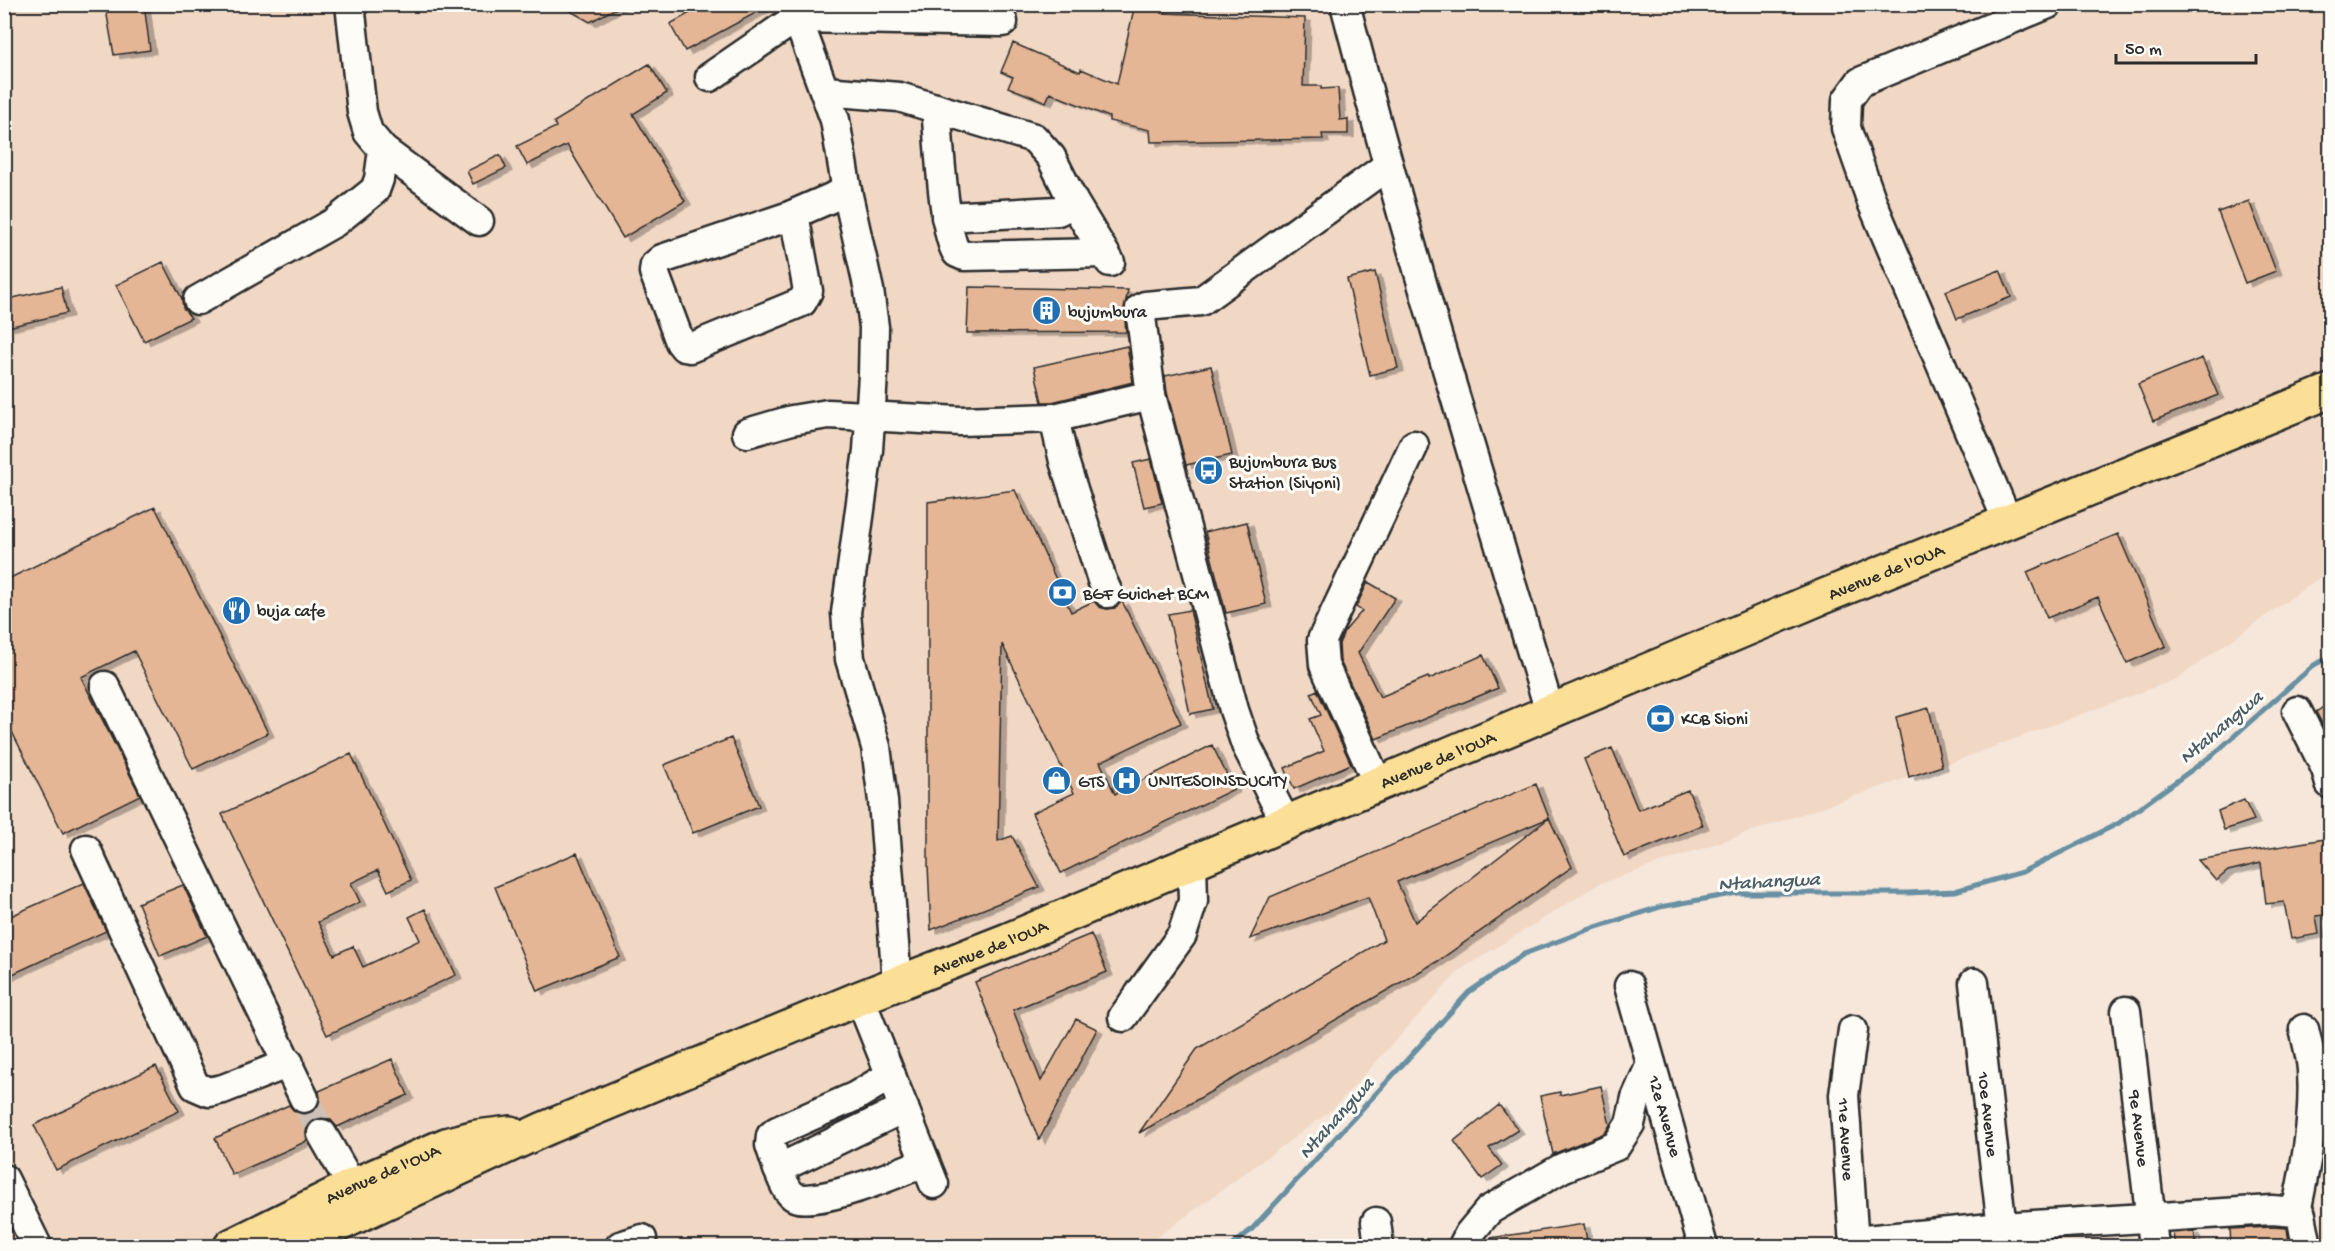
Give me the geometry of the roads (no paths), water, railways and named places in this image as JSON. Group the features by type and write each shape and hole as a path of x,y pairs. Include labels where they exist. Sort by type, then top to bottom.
{"main road":[{"name":"Avenue de l'OUA","path":"292,1246 360,1198 446,1145 477,1137 544,1129 1286,823 1822,597 2331,391"},
{"name":"Avenue de l'OUA","path":"231,1246 360,1198"}],"street":[{"path":"350,4 362,112 368,132 382,150 479,221"},
{"path":"1345,4 1387,166 1550,712"},
{"path":"2008,522 1872,202 1846,128 1847,100 1860,82 2048,4"},
{"path":"794,11 835,120 847,191 869,290 874,327 868,450 846,613 850,659 876,747 883,801 897,983"},
{"path":"710,77 794,11 1003,22"},
{"path":"825,91 899,97 936,108 1034,138 1051,157 1073,201 1107,257 964,256 957,253 953,248 946,217 936,108"},
{"path":"198,300 335,222 375,190 379,179 382,150"},
{"path":"1286,823 1246,745 1234,710 1151,395 1140,309 1145,306 1201,301 1387,166"},
{"path":"794,214 808,291 806,298 802,302 690,348 684,347 680,342 654,272 655,265 662,259 794,214 847,191"},
{"path":"946,217 1058,211 1073,201"},
{"path":"747,433 792,420 828,414 960,421 1054,418 1151,395"},
{"path":"1054,418 1064,461 1102,580 1108,592"},
{"path":"1378,784 1324,665 1322,640 1414,445"},
{"path":"105,686 304,1098"},
{"path":"2297,711 2331,783"},
{"path":"86,849 195,1086 209,1092 223,1089 288,1063"},
{"path":"1123,1017 1182,935 1193,901 1192,862"},
{"name":"10e Avenue","path":"1974,982 2003,1237"},
{"name":"12e Avenue","path":"1629,986 1703,1246"},
{"path":"860,998 891,1075 930,1173 885,1180 826,1196 804,1199 793,1196 787,1190 778,1169 770,1145 771,1136 777,1131 856,1096 891,1075"},
{"name":"9e Avenue","path":"2126,1011 2154,1246"},
{"path":"1854,1244 2003,1237 2150,1216 2272,1210 2302,1228 2312,1118 2312,1069 2304,1029"},
{"name":"11e Avenue","path":"1852,1030 1844,1095 1854,1244"},
{"path":"1462,1246 1469,1234 1490,1210 1562,1168 1616,1146 1630,1124 1636,1098 1651,1064"},
{"path":"778,1169 904,1108"},
{"path":"322,1134 360,1198"},
{"path":"4,1179 37,1246"}],"waterway":[{"name":"Ntahangwa","path":"1232,1246 1252,1229 1469,992 1524,954 1593,928 1660,907 1737,893 1955,891 2022,872 2119,823 2215,753 2314,665 2330,657"}],"tunnel":[{"path":"304,1098 322,1134"}],"place":[{"name":"bujumbura","path":"1047,311"},
{"name":"Bujumbura Bus Station (Siyoni)","path":"1208,471"},
{"name":"BGF Guichet BCM","path":"1062,593"},
{"name":"buja cafe","path":"236,610"},
{"name":"KCB Sioni","path":"1660,718"},
{"name":"UNITESOINSDUCITY","path":"1127,780"},
{"name":"GTS","path":"1057,781"}]}
